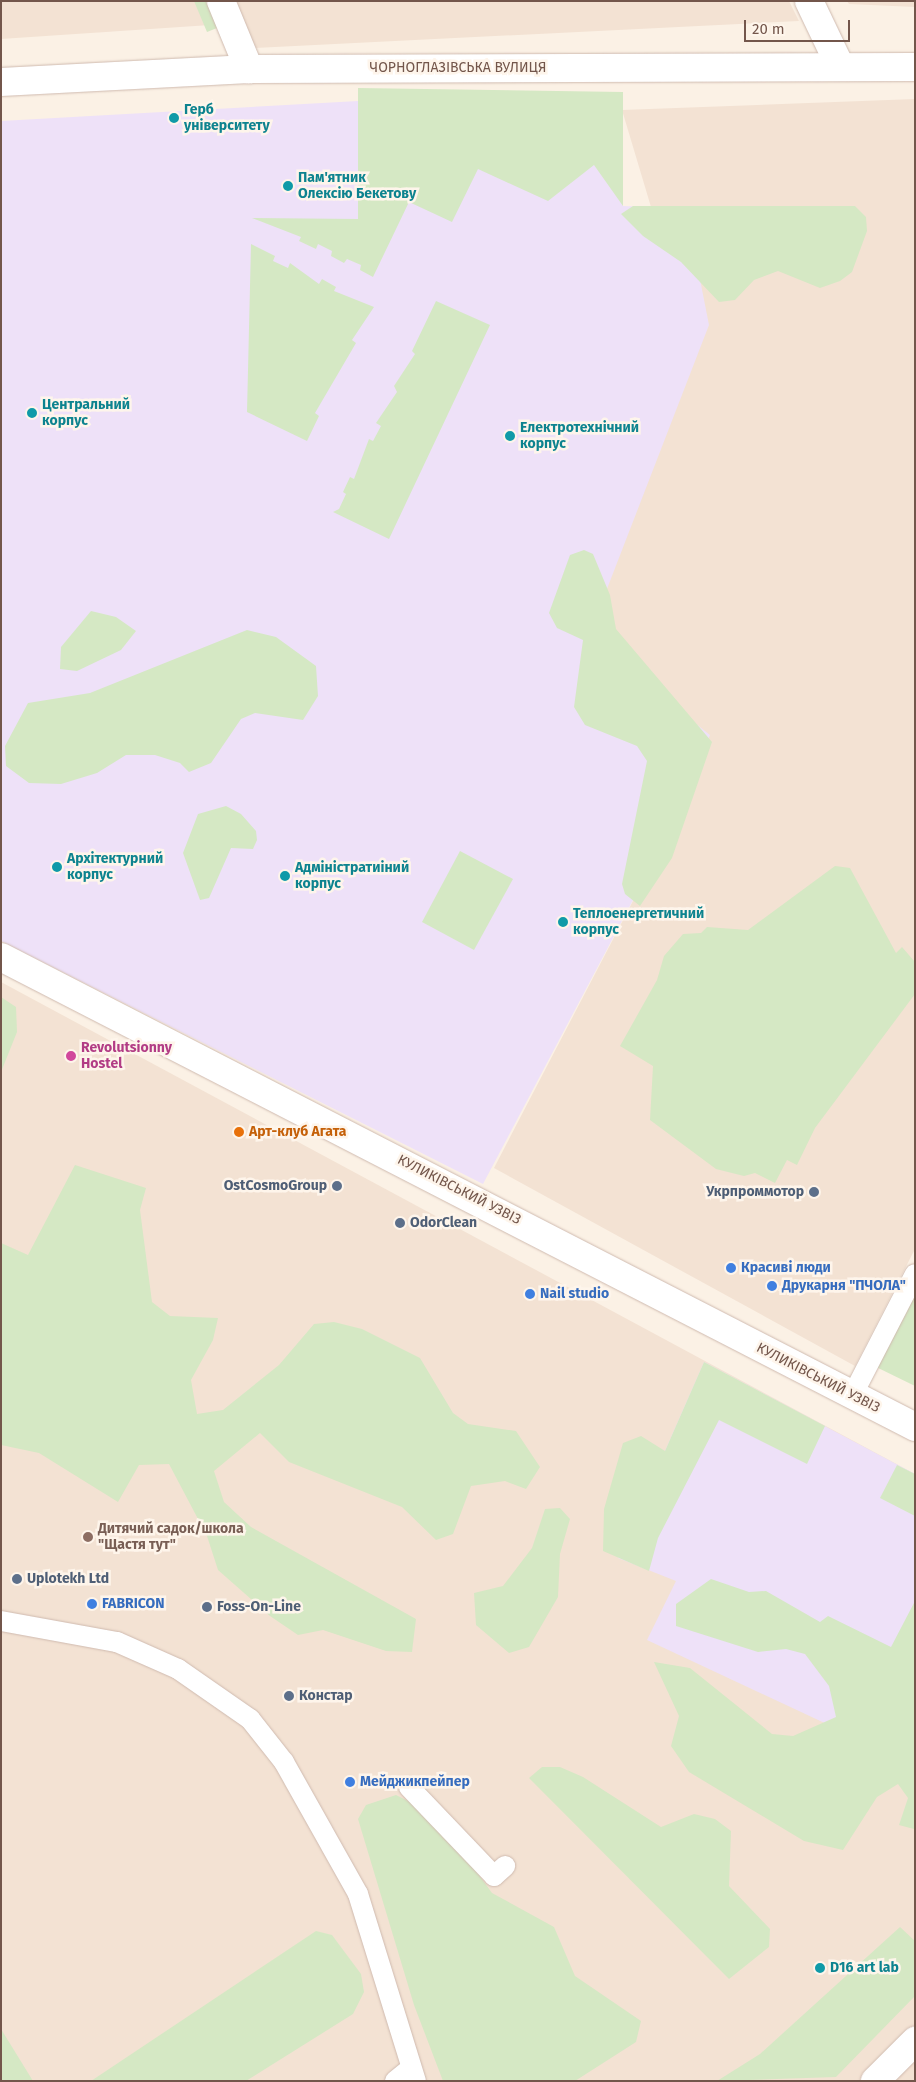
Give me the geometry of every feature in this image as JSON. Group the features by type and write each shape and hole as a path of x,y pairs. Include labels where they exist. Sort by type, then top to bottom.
{"street":[{"path":"221,1 249,69"},
{"path":"809,1 840,66"},
{"name":"ЧОРНОГЛАЗІВСЬКА ВУЛИЦЯ","path":"1,82 249,69 915,67"},
{"name":"КУЛИКІВСЬКИЙ УЗВІЗ","path":"1,957 594,1259 852,1396 915,1427"},
{"path":"875,2081 915,2041"}],"lane":[{"path":"852,1396 915,1274"},
{"path":"1,1621 117,1642 178,1669 250,1719 284,1762 358,1894 407,2077"},
{"path":"409,1787 494,1876 505,1866"}],"shaded area":[{"path":"1,1 199,1 210,25 1,39"},
{"path":"233,1 789,1 799,21 255,48"},
{"path":"847,1 915,1 915,7 849,4"},
{"path":"915,99 915,1249 855,1366 494,1168 660,849 588,639 651,207 622,110"},
{"path":"358,101 622,104 623,206 651,207 695,254 709,325 588,638 710,735 660,849 483,1184 1,941 1,121"},
{"path":"1,982 915,1474 915,2081 1,2081"},
{"path":"704,1362 915,1474 915,1664 876,1747 647,1640 676,1581 618,1558"}],"green space":[{"path":"194,1 211,1 222,26 207,32"},
{"path":"358,88 623,92 623,206 594,165 548,201 478,169 452,222 409,202 373,277 360,270 361,265 347,259 344,263 331,256 332,251 318,244 316,249 299,241 301,237 252,218 358,219"},
{"path":"633,206 855,206 866,217 867,231 852,272 840,281 820,288 778,271 754,280 735,300 719,302 681,262 643,236 621,214"},
{"path":"251,244 275,256 273,261 288,268 290,263 319,284 322,279 336,287 334,291 374,307 352,340 356,343 315,413 319,416 307,441 247,412"},
{"path":"436,301 490,325 389,539 333,512 339,509 346,494 343,492 350,477 354,479 369,439 373,441 381,426 376,423 397,392 394,386 415,354 412,351"},
{"path":"584,550 593,554 610,595 616,629 712,742 672,858 640,906 625,894 622,884 647,761 637,746 585,725 574,707 583,640 557,628 549,613 570,555"},
{"path":"91,611 116,617 136,631 121,650 77,671 60,669 61,647"},
{"path":"247,630 276,637 316,666 318,696 303,720 255,713 241,719 211,763 189,772 180,763 155,755 126,755 97,773 61,784 29,783 6,766 5,746 28,703 90,693"},
{"path":"226,806 241,814 256,831 257,840 253,849 231,848 209,898 200,900 183,853 198,814"},
{"path":"460,851 513,879 474,950 422,922"},
{"path":"835,866 850,868 896,953 902,947 915,962 915,994 815,1128 797,1165 787,1160 775,1183 755,1173 744,1176 716,1169 650,1120 653,1066 620,1046 657,980 664,956 683,934 701,933 707,927 748,930"},
{"path":"1,997 16,1007 17,1032 1,1072"},
{"path":"75,1165 146,1188 140,1210 152,1302 170,1316 218,1318 213,1340 191,1380 197,1414 223,1410 279,1365 314,1324 334,1322 362,1329 420,1358 453,1413 468,1424 516,1431 540,1467 526,1489 505,1481 471,1486 453,1534 436,1540 402,1507 289,1462 260,1433 214,1471 224,1502 251,1527 416,1619 412,1652 386,1651 323,1630 298,1635 270,1616 218,1570 207,1536 169,1464 139,1465 118,1502 39,1453 1,1445 1,1243 28,1255"},
{"path":"915,1282 915,1386 872,1365"},
{"path":"704,1362 825,1426 807,1464 719,1420 658,1538 649,1571 603,1551 604,1509 623,1443 641,1436 665,1451"},
{"path":"897,1465 915,1474 915,1516 880,1498"},
{"path":"560,1508 570,1519 560,1554 558,1597 529,1647 509,1653 476,1625 474,1593 503,1586 532,1548 545,1509"},
{"path":"711,1579 749,1592 766,1591 820,1622 828,1616 891,1647 915,1601 914,1829 899,1825 908,1798 898,1784 877,1797 843,1850 804,1841 689,1772 671,1746 679,1716 654,1662 690,1668 772,1734 793,1736 836,1717 829,1686 805,1654 786,1649 758,1652 676,1626 676,1604"},
{"path":"542,1767 560,1767 583,1777 661,1827 694,1814 715,1819 731,1831 729,1886 770,1929 769,1947 729,1979 529,1778"},
{"path":"396,1795 410,1802 468,1860 492,1893 554,1927 575,1976 641,2021 636,2042 575,2081 443,2081 414,2005 358,1819 366,1805"},
{"path":"900,1927 915,1941 915,1996 836,2077 717,2081 760,2054"},
{"path":"316,1931 332,1935 361,1974 364,1992 353,2014 246,2081 91,2081"},
{"path":"1,2029 33,2081 1,2081"}],"place":[{"name":"Герб університету","path":"174,118"},
{"name":"Пам'ятник Олексію Бекетову","path":"288,186"},
{"name":"Центральний корпус","path":"32,413"},
{"name":"Електротехнічний корпус","path":"510,436"},
{"name":"Архітектурний корпус","path":"57,867"},
{"name":"Адміністратиіний корпус","path":"285,876"},
{"name":"Теплоенергетичний корпус","path":"563,922"},
{"name":"Revolutsionny Hostel","path":"71,1056"},
{"name":"Арт-клуб Агата","path":"239,1132"},
{"name":"OstCosmoGroup","path":"337,1186"},
{"name":"Укрпроммотор","path":"814,1192"},
{"name":"OdorClean","path":"400,1223"},
{"name":"Красиві люди","path":"731,1268"},
{"name":"Друкарня \"ПЧОЛА\"","path":"772,1286"},
{"name":"Nail studio","path":"530,1294"},
{"name":"Дитячий садок/школа \"Щастя тут\"","path":"88,1537"},
{"name":"Uplotekh Ltd","path":"17,1579"},
{"name":"FABRICON","path":"92,1604"},
{"name":"Foss-On-Line","path":"207,1607"},
{"name":"Констар","path":"289,1696"},
{"name":"Мейджикпейпер","path":"350,1782"},
{"name":"D16 art lab","path":"820,1968"}]}
